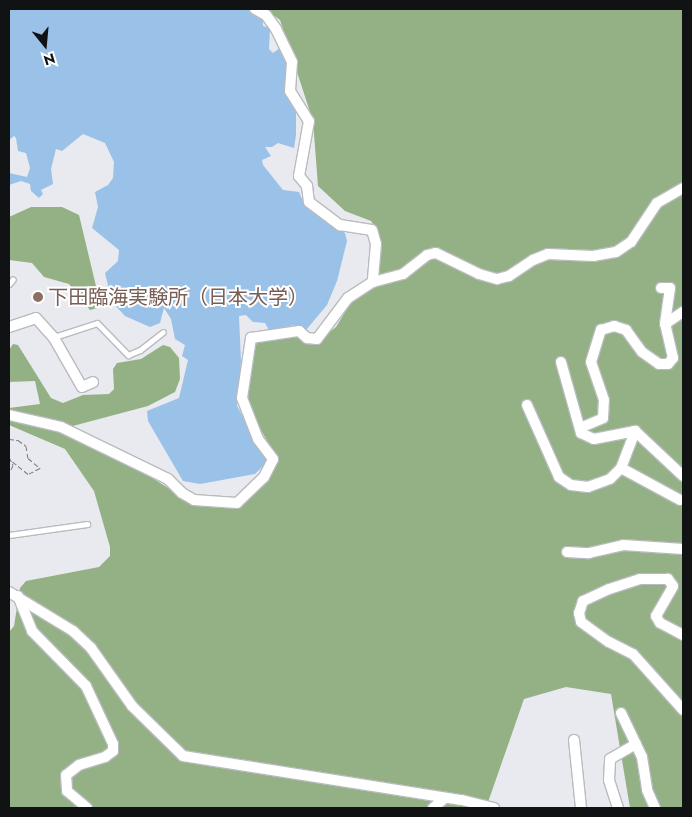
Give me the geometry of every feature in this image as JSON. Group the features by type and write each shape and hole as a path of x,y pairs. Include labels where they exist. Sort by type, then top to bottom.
{"street":[{"path":"255,9 266,15 276,29 292,62 288,87 309,122 299,176 307,186 308,202 340,225 372,230 376,244 373,282"},
{"path":"9,415 61,427 161,476 194,500 237,503 264,478 273,459 258,439 242,398 248,341 255,336 279,336 299,331 307,338 317,339 348,298 373,282 403,274 418,260 436,254 479,274 497,279 509,276 533,260 548,254 593,256 616,252 631,242 658,204 683,188"},
{"path":"580,428 603,418 604,400 591,362 602,330 614,326 626,330 642,352 659,364 668,364 673,358 665,324 670,288 661,288"},
{"path":"665,324 683,312"},
{"path":"9,324 36,318 54,338 82,387 93,382"},
{"path":"561,362 580,428 587,437 594,439 635,431"},
{"path":"527,405 559,477 571,485 588,487 610,479 621,468 635,431"},
{"path":"635,431 683,476"},
{"path":"621,468 680,500"},
{"path":"567,552 589,553 623,545 683,549"},
{"path":"683,635 660,623 656,616 673,586 668,579 640,579 609,589 583,601 579,612 581,622 608,642 633,654 683,710"},
{"path":"13,594 73,631 91,648 132,706 183,756 445,798 494,808"},
{"path":"13,594 32,631 86,686 113,744 113,751 105,757 79,765 66,775 67,791 87,808"},
{"path":"621,713 636,744 646,773 647,790 655,808"},
{"path":"574,740 581,808"},
{"path":"618,808 609,780 610,759 636,744"},
{"path":"433,808 445,798"}],"lane":[{"path":"9,284 13,279"},
{"path":"54,338 97,323 128,355 140,350 163,332"},
{"path":"9,534 87,524"}],"path":[{"path":"9,439 18,440 26,446 28,458 40,468 28,474 9,457"},
{"path":"9,474 13,469 12,461"}],"green space":[{"path":"265,9 683,9 683,808 630,808 611,694 566,687 524,699 486,808 9,808 9,632 14,626 20,588 26,581 99,567 110,556 110,547 94,491 65,449 9,425 9,408 40,404 35,381 9,382 9,350 13,344 18,345 51,398 63,403 83,395 109,394 114,389 113,369 117,363 141,359 163,345 170,347 179,358 180,379 175,392 148,406 69,427 68,436 149,476 189,501 230,507 243,505 277,458 250,411 247,399 254,348 258,342 296,337 305,343 318,341 336,327 350,304 378,280 379,233 371,221 345,211 318,186 313,121 280,20"},
{"path":"31,207 62,207 79,215 101,307 90,310 69,284 44,277 32,263 9,260 9,217"}],"water":[{"path":"9,9 250,9 263,16 263,26 270,28 269,49 273,53 281,47 288,68 285,84 296,113 296,135 294,148 278,143 272,147 265,147 271,156 262,160 263,165 283,190 299,192 305,206 345,233 347,241 337,281 327,305 306,330 295,325 269,330 265,323 253,322 246,315 239,316 241,361 237,406 268,461 255,474 200,484 183,481 148,421 147,411 179,398 188,360 182,356 185,345 175,339 171,319 164,308 160,323 150,327 125,316 112,302 105,273 118,261 119,250 92,228 98,207 95,192 108,185 113,178 114,162 105,143 83,134 62,151 56,149 51,169 53,184 41,190 43,194 39,198 31,191 30,184 21,181 9,185 9,173 27,177 30,168 26,153 18,151 16,138 14,136 9,140"}],"place":[{"name":"下田臨海実験所（日本大学）","path":"38,297"}]}
